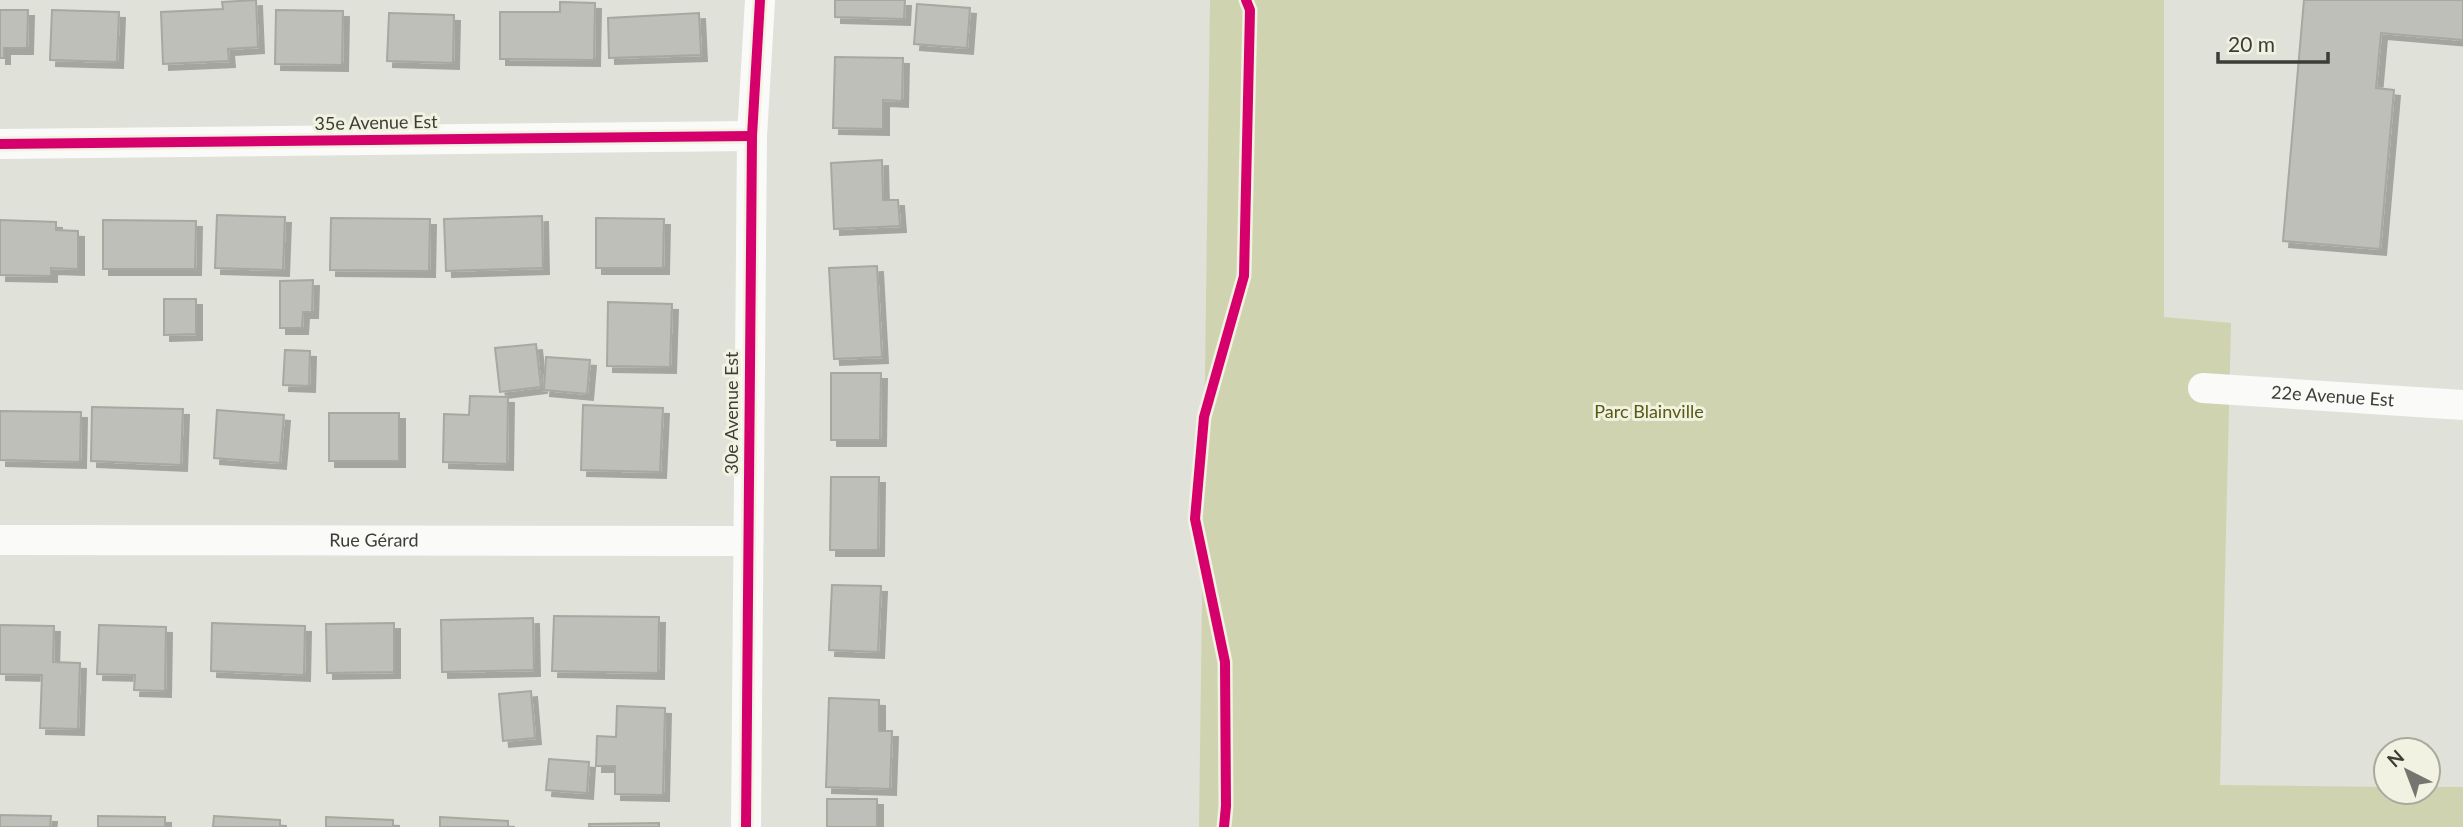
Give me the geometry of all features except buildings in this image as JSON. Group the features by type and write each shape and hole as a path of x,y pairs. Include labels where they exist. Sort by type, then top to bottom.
{"street":[{"name":"30e Avenue Est","path":"746,827 752,136 760,0"},
{"name":"35e Avenue Est","path":"0,144 752,136"},
{"name":"22e Avenue Est","path":"2203,388 2463,405"},
{"name":"Rue Gérard","path":"0,540 748,541"}],"green space":[{"name":"Parc Blainville","path":"1210,0 2164,0 2164,317 2231,323 2220,785 2372,787 2372,806 2442,806 2442,787 2463,787 2463,827 1199,827"}],"cycle path":[{"path":"746,827 752,136 760,0"},
{"path":"1224,827 1225,662 1195,519 1204,417 1244,276 1250,10 1246,0"},
{"path":"0,144 752,136"}]}
